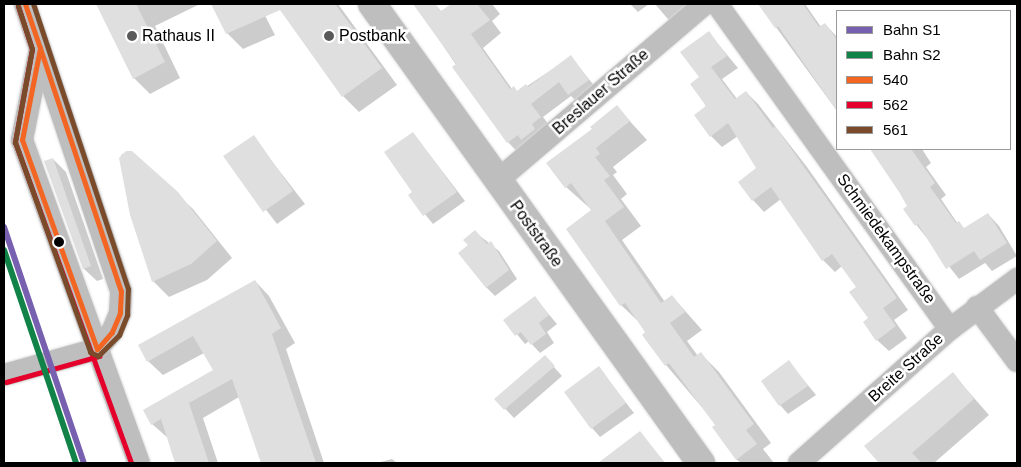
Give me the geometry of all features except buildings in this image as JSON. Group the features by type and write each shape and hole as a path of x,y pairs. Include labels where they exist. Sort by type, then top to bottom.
{"main road":[{"name":"Poststraße","path":"372,4 701,463"}],"street":[{"path":"4,375 97,349 112,332 120,313 120,291 25,4"},
{"name":"Breslauer Straße","path":"498,180 714,4"},
{"name":"Schmiedekampstraße","path":"714,4 950,328"},
{"path":"40,48 22,140 139,463"},
{"name":"Breite Straße","path":"799,463 950,328 1017,279"},
{"path":"977,307 1017,361"}],"rail line":[{"name":"S1","path":"4,227 84,463"},
{"name":"S2","path":"4,250 76,463"}],"transit line":[{"name":"540","path":"25,4 40,48"},
{"name":"561","path":"18,6 32,49 15,142 90,352 98,356 119,335 127,315 128,289 33,4"},
{"name":"562","path":"18,6 32,49 15,142 131,463"},
{"name":"540","path":"40,48 121,291 120,313 112,332 97,349 22,140 40,48"},
{"name":"562","path":"6,382 99,356"}],"place":[{"name":"Rathaus II","path":"132,36"},
{"name":"Postbank","path":"329,36"}]}
